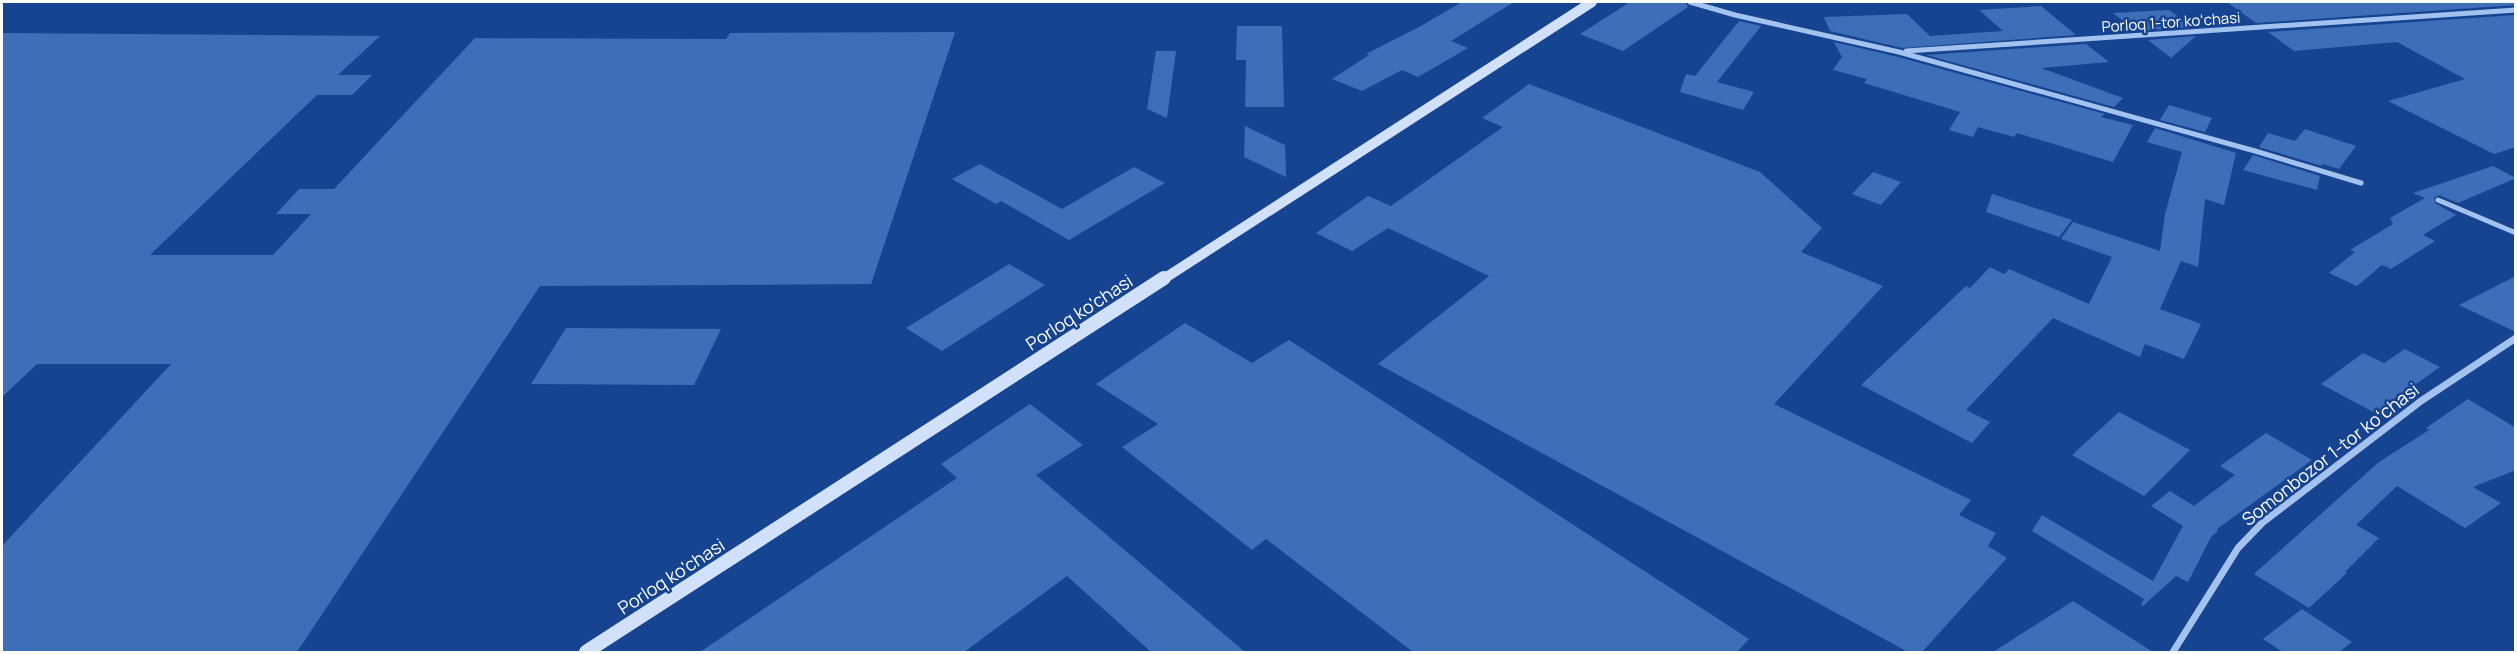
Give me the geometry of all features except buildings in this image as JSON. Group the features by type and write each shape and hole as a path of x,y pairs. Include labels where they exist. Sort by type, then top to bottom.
{"main road":[{"name":"Porloq ko'chasi","path":"586,652 1592,2"}],"street":[{"name":"Porloq 1-tor koʻchasi","path":"1690,2 1735,15 1899,52 2255,151 2361,183"},
{"name":"Porloq 1-tor koʻchasi","path":"1899,52 2516,10"},
{"path":"2438,200 2516,233"},
{"name":"Somonbozor 1-tor koʻchasi","path":"2173,652 2233,556 2262,523 2421,401 2516,338"}]}
